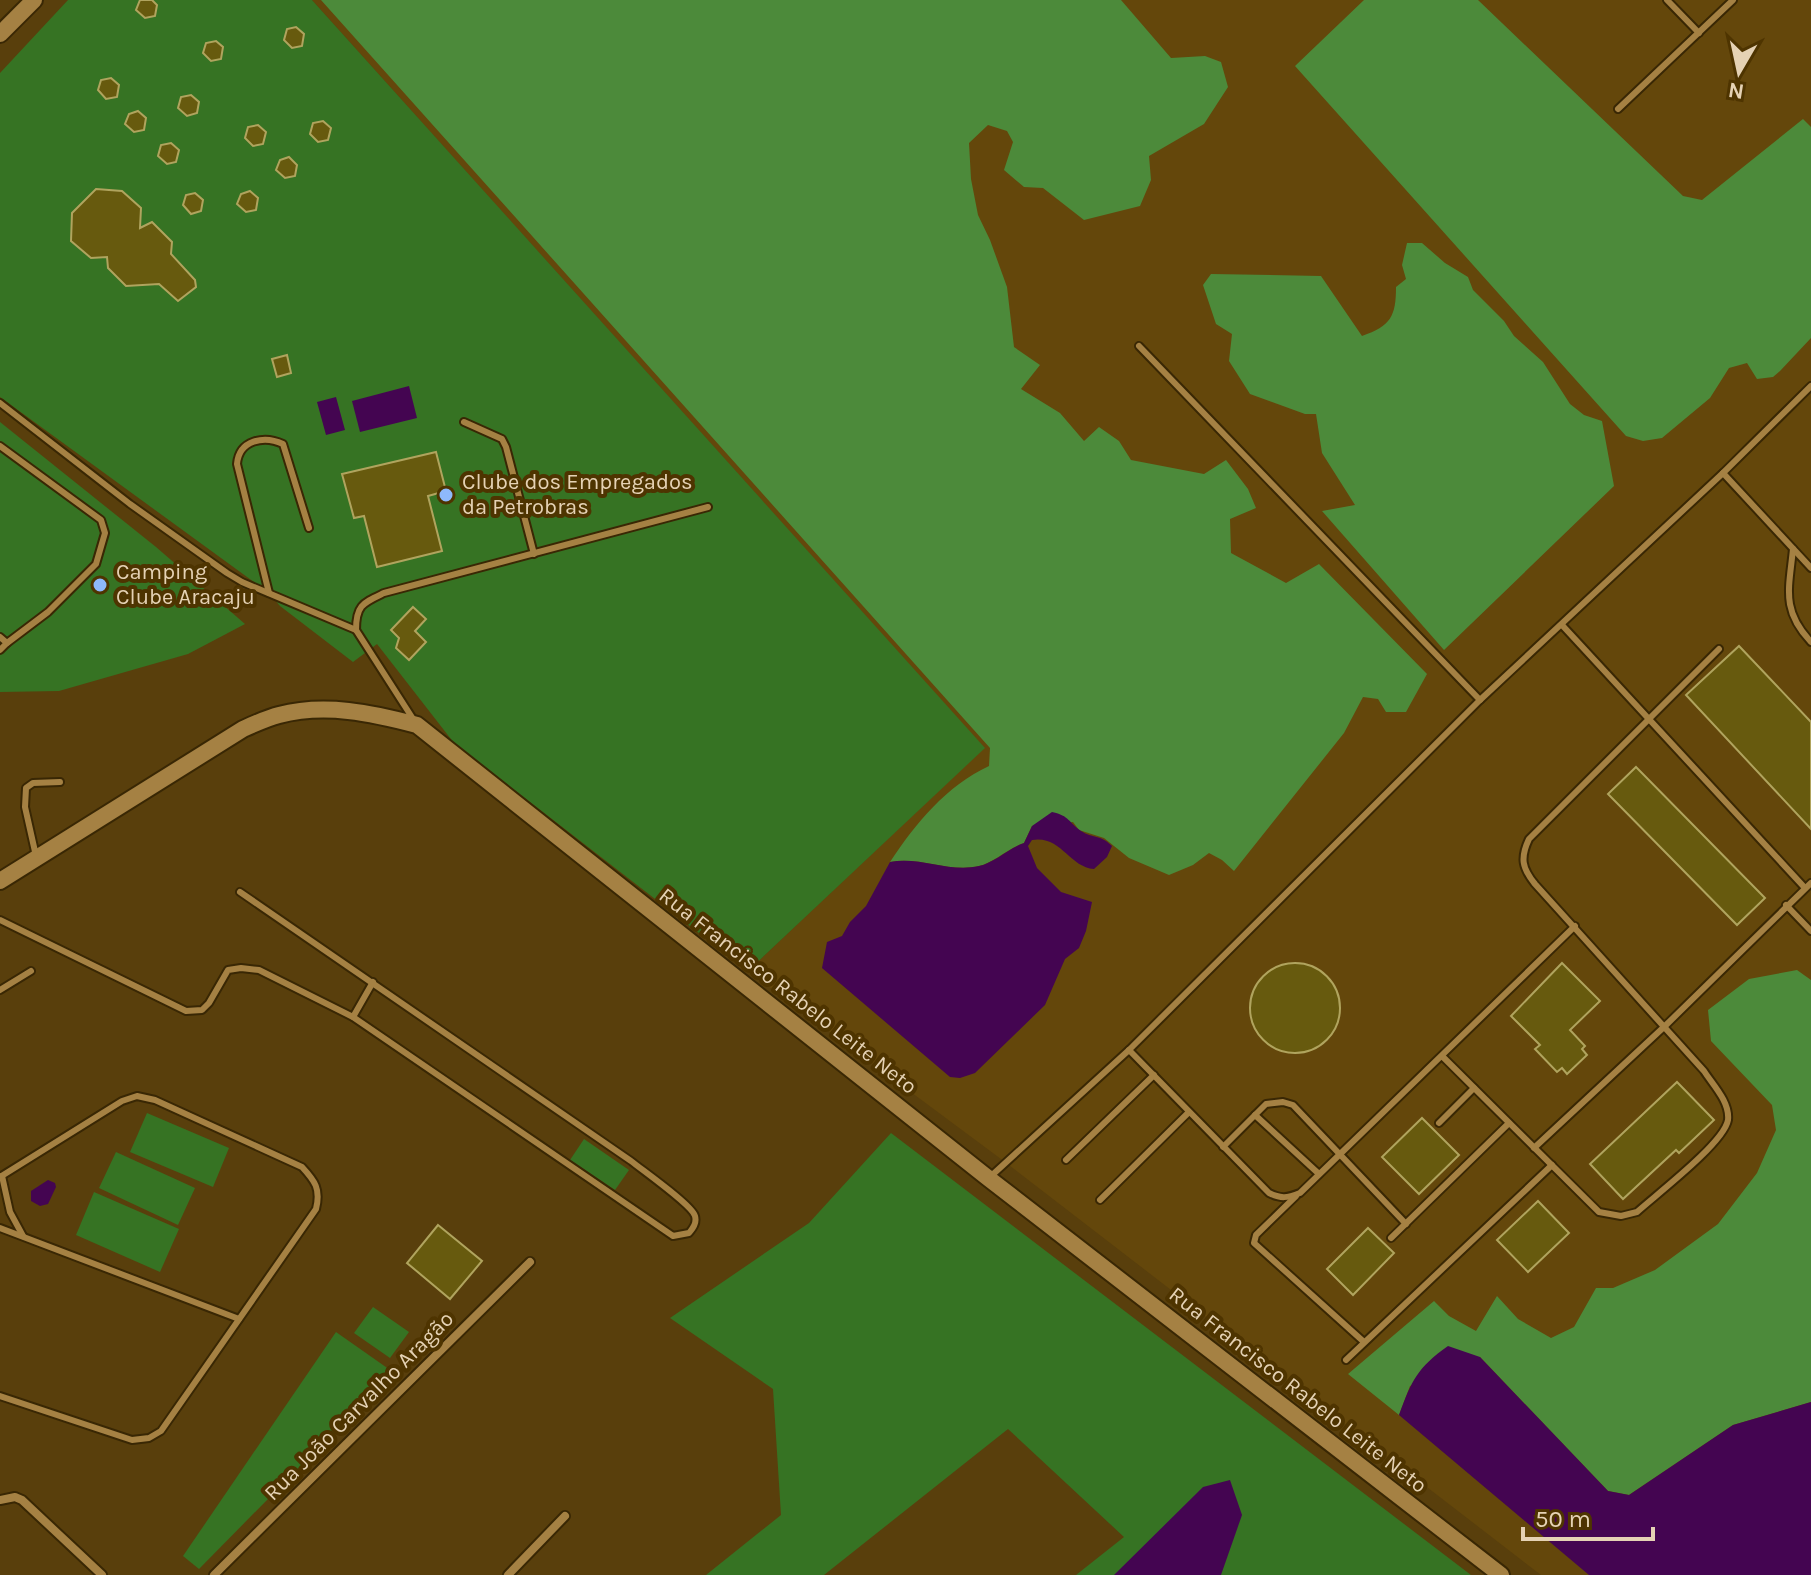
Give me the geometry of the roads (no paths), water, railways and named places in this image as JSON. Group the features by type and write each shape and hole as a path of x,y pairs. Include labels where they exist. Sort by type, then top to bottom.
{"street":[{"path":"0,34 34,0"},
{"name":"Rua Francisco Rabelo Leite Neto","path":"0,881 243,729 278,715 327,708 380,715 417,725 988,1178 1501,1575"},
{"name":"Rua João Carvalho Aragão","path":"214,1575 530,1262"},
{"path":"0,1500 15,1497 41,1516 102,1575"},
{"path":"508,1575 565,1516"}],"lane":[{"path":"1667,0 1699,33"},
{"path":"1618,109 1733,0"},
{"path":"1139,346 1480,700"},
{"path":"988,1178 1129,1050 1480,700 1723,473 1811,386"},
{"path":"0,403 227,573 356,630"},
{"path":"464,422 502,439 534,554"},
{"path":"269,593 237,464 242,449 253,441 266,439 283,444 309,528"},
{"path":"0,650 48,612 96,564 105,533 101,520 2,451"},
{"path":"1723,473 1811,568"},
{"path":"417,725 356,630 356,615 364,603 384,593 708,507"},
{"path":"1793,548 1788,594 1791,612 1797,627 1811,642"},
{"path":"1534,1148 1808,886 1648,720 1562,625"},
{"path":"0,637 7,643"},
{"path":"1442,1056 1599,1212 1621,1216 1637,1212 1719,1138 1728,1120 1726,1103 1704,1071 1524,870 1522,855 1529,839 1719,649"},
{"path":"37,858 25,807 26,788 33,783 60,782"},
{"path":"0,920 186,1011 202,1010 228,970 259,970 353,1017 673,1236 689,1233 695,1226 695,1217 688,1207 631,1161 240,892"},
{"path":"1786,905 1811,931"},
{"path":"1364,1342 1254,1243 1256,1235 1575,926"},
{"path":"0,990 31,971"},
{"path":"353,1017 373,982"},
{"path":"1129,1050 1269,1193 1280,1199 1300,1193"},
{"path":"1066,1160 1154,1075"},
{"path":"1439,1123 1474,1088"},
{"path":"0,1396 132,1440 149,1438 161,1431 316,1209 319,1194 315,1180 302,1167 176,1108 137,1096 122,1101 1,1176 10,1212 23,1236"},
{"path":"1223,1147 1266,1104 1283,1102 1293,1105 1406,1224"},
{"path":"1100,1200 1189,1112"},
{"path":"1255,1115 1319,1174"},
{"path":"1391,1238 1509,1123"},
{"path":"1346,1360 1552,1165"},
{"path":"0,1228 239,1319"}],"place":[{"name":"Clube dos Empregados da Petrobras","path":"446,495"},
{"name":"Camping Clube Aracaju","path":"100,585"}]}
